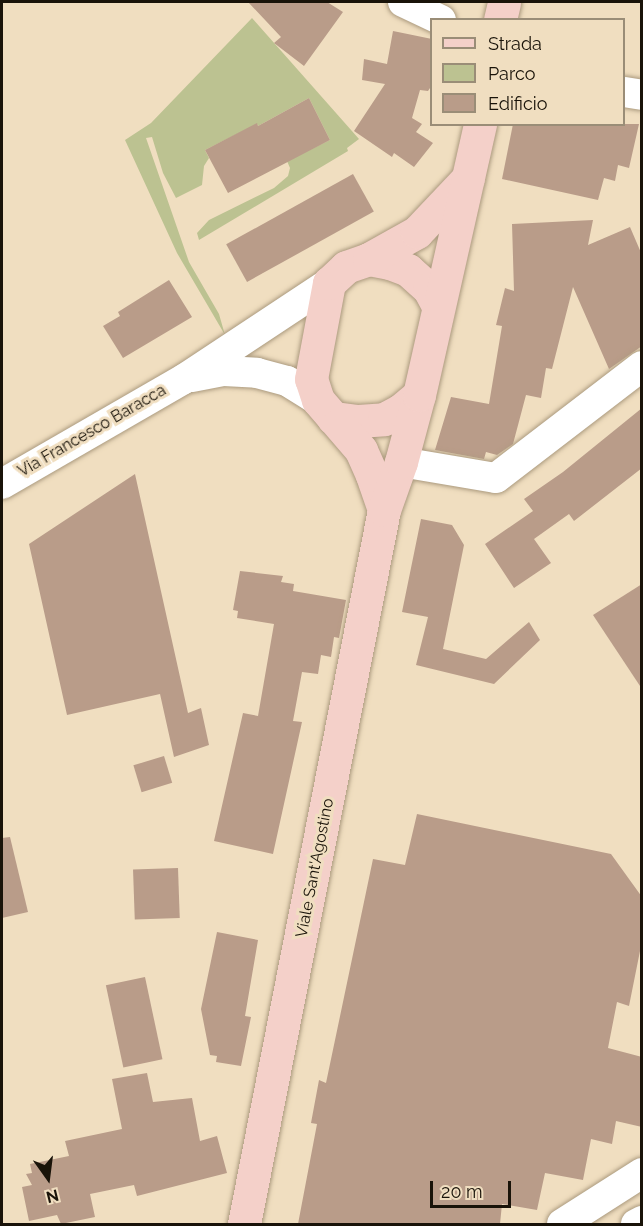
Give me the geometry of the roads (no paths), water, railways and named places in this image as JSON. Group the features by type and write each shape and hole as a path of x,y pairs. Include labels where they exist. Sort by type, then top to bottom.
{"main road":[{"path":"500,18 504,2"},
{"name":"Viale Sant'Agostino","path":"244,1224 261,1150 384,510 401,462 419,395 480,126"},
{"path":"329,283 346,267 369,260 417,232 468,178"},
{"path":"369,260 390,263 408,270 429,289 438,306"},
{"name":"Viale Sant'Agostino","path":"329,283 311,379 326,409 360,450 372,474 384,510"},
{"path":"326,409 358,421 384,419 402,410 419,395"}],"street":[{"path":"403,2 437,18"},
{"path":"625,92 642,95"},
{"name":"Via Francesco Baracca","path":"2,484 184,379 329,283"},
{"path":"401,462 496,478 642,366"},
{"name":"Via Francesco Baracca","path":"184,379 224,371 257,373 286,381 326,409"},
{"path":"562,1224 642,1173"},
{"path":"636,1224 642,1221"}]}
